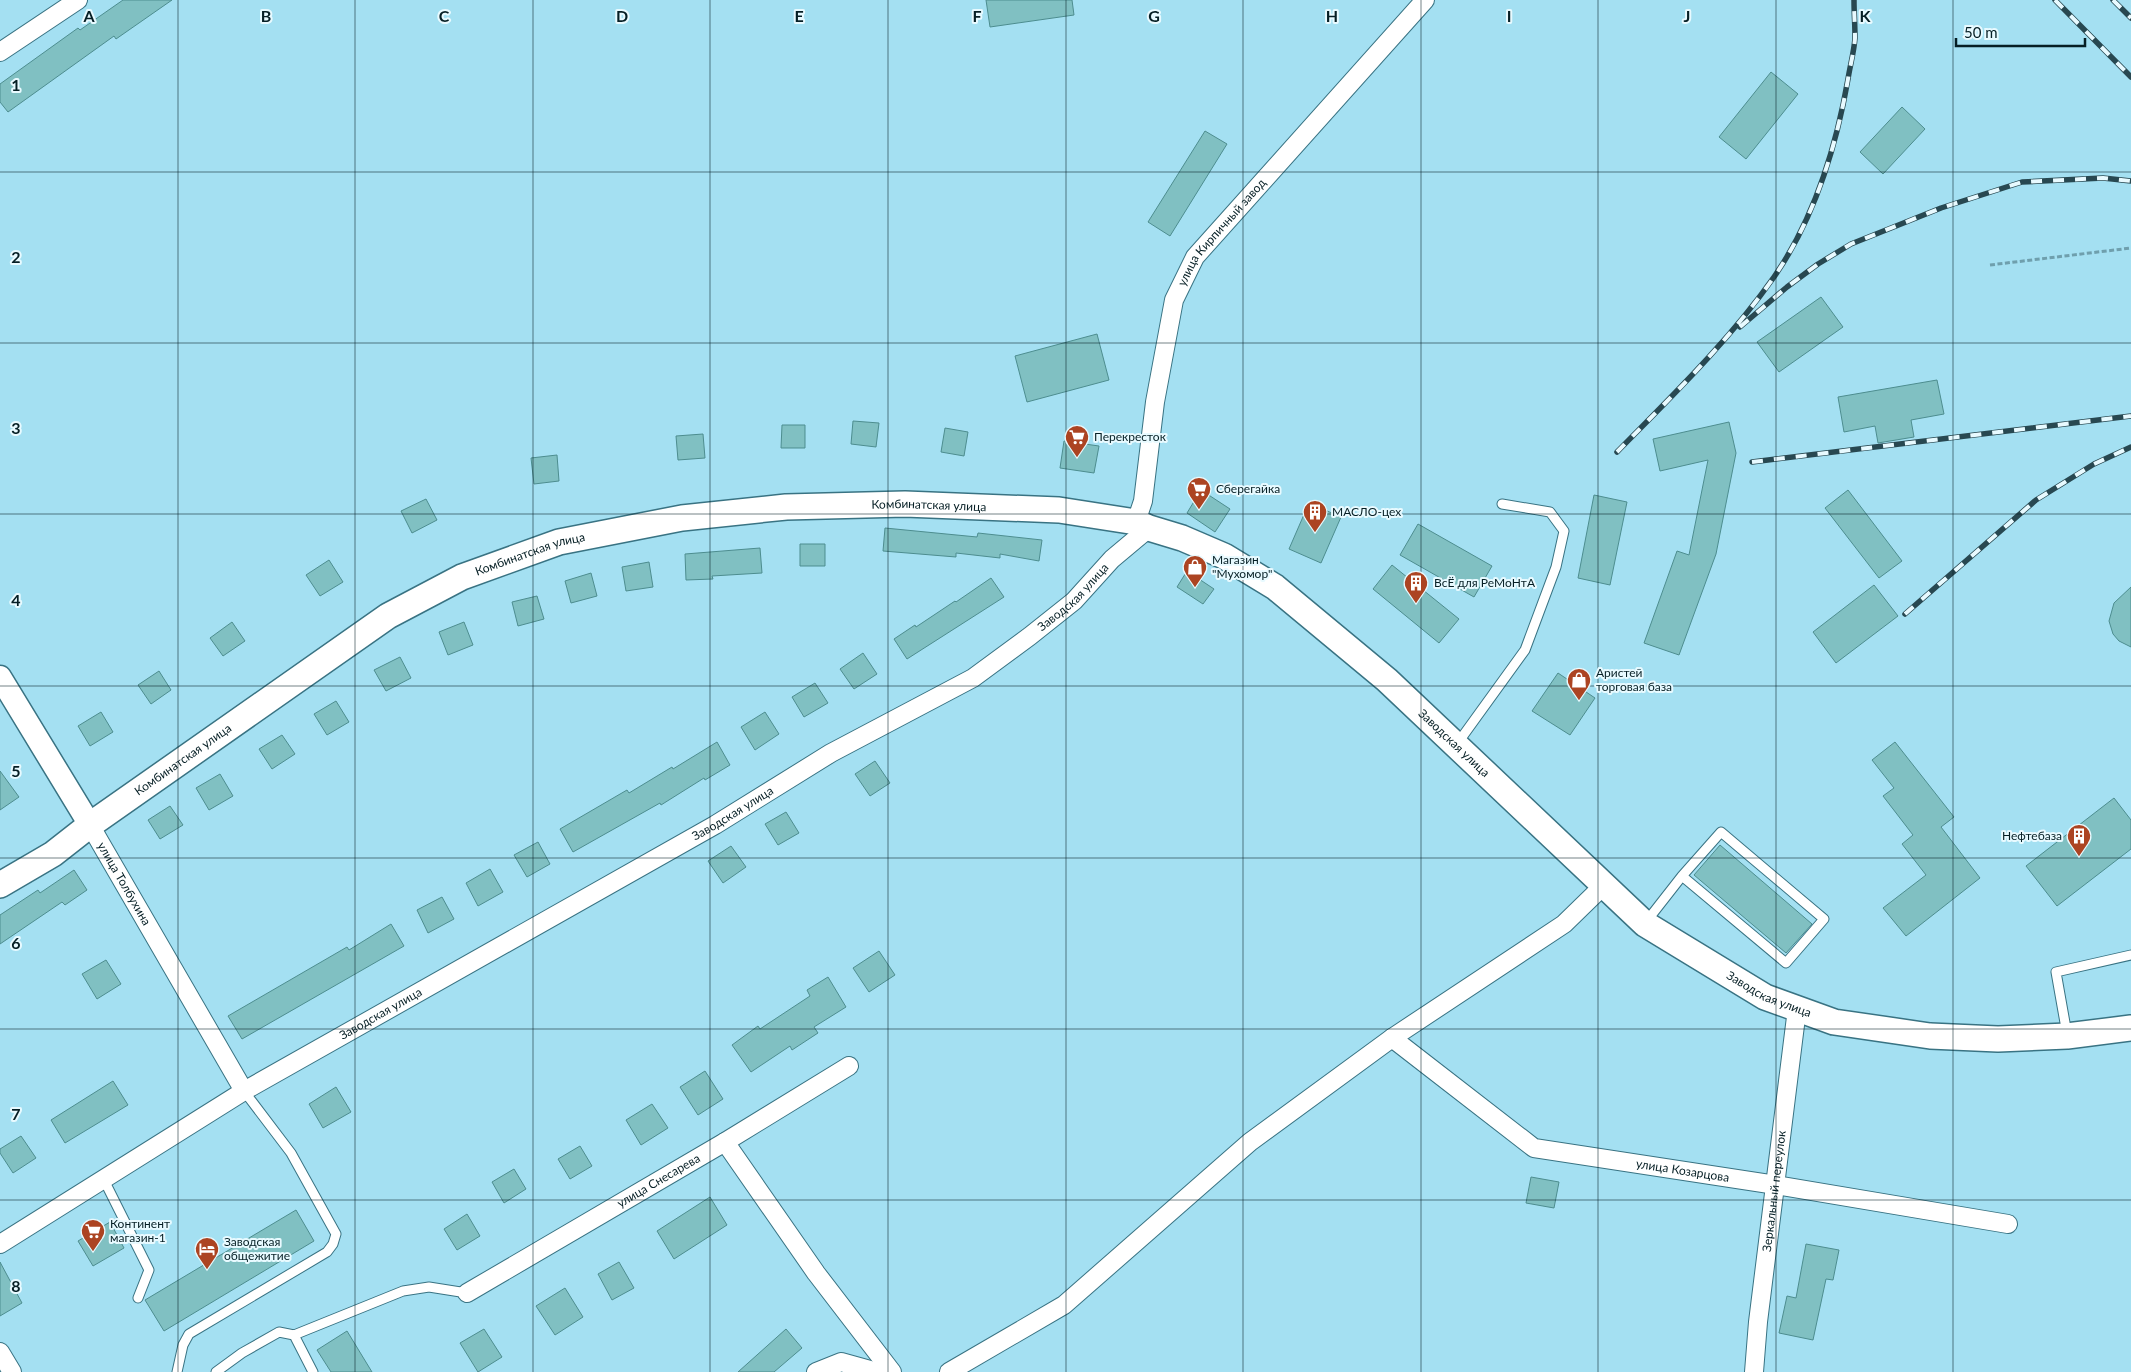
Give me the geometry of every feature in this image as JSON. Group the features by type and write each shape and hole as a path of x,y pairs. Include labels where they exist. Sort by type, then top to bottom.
{"main road":[{"name":"Комбинатская улица","path":"0,885 53,854 90,825 388,616 462,577 560,542 682,518 786,507 905,504 1059,510 1142,525"},
{"name":"Заводская улица","path":"1142,525 1182,538 1224,556 1275,587 1387,680 1457,744 1644,924 1764,997 1834,1022 1930,1036 1998,1039 2068,1036 2131,1028"}],"street":[{"path":"0,52 78,0"},
{"name":"улица Кирпичный завод","path":"1142,525 1143,501 1155,402 1174,300 1195,256 1425,0"},
{"name":"Заводская улица","path":"0,1244 244,1091 715,825 831,753 973,678 1030,636 1074,600 1142,525"},
{"name":"улица Толбухина","path":"0,677 90,825 244,1091"},
{"path":"948,1372 1064,1305 1250,1142 1392,1038 1564,924 1603,886"},
{"name":"Зеркальный переулок","path":"1754,1372 1797,1009"},
{"name":"улица Козарцова","path":"1392,1038 1534,1148 1776,1185 2008,1224"},
{"name":"улица Снесарева","path":"467,1293 725,1142 850,1066"},
{"path":"725,1142 816,1273 892,1372"},
{"path":"0,1352 12,1372"},
{"path":"816,1372 841,1362 877,1372"}],"lane":[{"path":"1457,744 1525,650 1556,567 1564,531 1550,512 1502,504"},
{"path":"1644,924 1682,876 1721,832 1824,919 1786,963 1682,876"},
{"path":"2068,1036 2056,972 2131,955"},
{"path":"177,1372 189,1334 327,1252 334,1244 336,1234 291,1153 244,1091"},
{"path":"104,1180 150,1270 138,1298"},
{"path":"216,1372 279,1332 294,1335 403,1291 429,1287 467,1293"},
{"path":"294,1335 313,1372"}],"path":[{"path":"1990,266 2131,248"}],"building":[{"path":"123,0 172,0 116,39 114,36 8,112 0,102 0,84 78,28 80,30"},
{"path":"986,0 1072,0 1074,15 990,27"},
{"path":"1771,72 1798,94 1746,159 1719,137"},
{"path":"1902,107 1925,129 1883,174 1860,152"},
{"path":"1205,131 1227,144 1170,236 1148,222"},
{"path":"1821,297 1843,327 1779,372 1757,342"},
{"path":"1097,334 1109,380 1027,402 1015,356"},
{"path":"1937,380 1944,414 1911,420 1914,437 1878,443 1875,426 1844,432 1838,397"},
{"path":"853,421 879,423 876,447 851,444"},
{"path":"1729,422 1736,453 1716,554 1679,655 1644,643 1677,551 1689,555 1708,460 1660,471 1653,439"},
{"path":"782,425 805,425 805,448 781,448"},
{"path":"945,428 968,432 964,456 941,452"},
{"path":"703,434 705,458 678,460 676,436"},
{"path":"1064,441 1099,446 1094,473 1060,468"},
{"path":"557,455 559,481 534,484 531,458"},
{"path":"1201,490 1230,509 1215,532 1187,513"},
{"path":"1848,490 1902,561 1879,578 1825,508"},
{"path":"1594,495 1627,502 1610,585 1578,578"},
{"path":"426,499 437,520 412,533 401,511"},
{"name":"МАСЛО-цех","path":"1309,503 1341,517 1321,563 1289,549"},
{"path":"1418,524 1492,566 1474,597 1400,555"},
{"path":"885,528 977,537 978,533 1042,540 1039,561 1000,554 1000,558 956,553 956,557 883,551"},
{"path":"800,544 825,544 825,566 800,566"},
{"path":"760,548 762,573 712,576 713,579 686,580 685,554"},
{"path":"329,560 343,582 320,596 306,575"},
{"path":"649,562 653,587 626,591 622,567"},
{"name":"ВсЁ для РеМоНтА","path":"1392,565 1459,619 1439,643 1373,589"},
{"name":"Магазин \"Мухомор\"","path":"1187,571 1214,589 1203,604 1177,587"},
{"path":"591,573 597,596 571,603 565,581"},
{"path":"991,578 1004,597 907,659 894,639 956,602"},
{"path":"1874,585 1898,616 1836,663 1813,632"},
{"path":"2131,587 2131,647 2119,641 2113,634 2109,621 2114,603"},
{"path":"537,596 544,619 518,626 512,602"},
{"path":"232,622 245,641 223,656 210,638"},
{"path":"464,622 473,645 448,655 439,632"},
{"path":"863,653 877,674 854,689 840,669"},
{"path":"400,657 411,678 386,691 374,670"},
{"path":"159,671 171,690 151,704 138,685"},
{"path":"1558,673 1595,698 1570,735 1532,711"},
{"path":"815,683 828,703 804,717 792,697"},
{"path":"336,701 349,722 327,735 314,714"},
{"path":"101,712 113,732 90,746 78,726"},
{"path":"765,712 779,734 755,750 741,727"},
{"path":"282,735 295,754 272,769 259,749"},
{"path":"717,742 730,765 705,780 704,778 661,805 660,803 573,852 560,829 627,790 629,793 672,767 673,769"},
{"path":"1895,742 1954,817 1941,827 1980,878 1906,936 1883,908 1926,875 1902,844 1913,835 1883,796 1894,788 1872,760"},
{"path":"875,761 890,783 870,796 855,774"},
{"path":"0,771 19,797 0,810"},
{"path":"220,774 233,796 209,810 196,788"},
{"name":"Нефтебаза","path":"2114,798 2131,820 2131,849 2057,906 2026,866"},
{"path":"170,806 183,825 160,839 148,820"},
{"path":"786,812 799,833 778,845 765,824"},
{"path":"538,842 550,864 527,877 514,855"},
{"path":"1720,845 1812,924 1786,953 1694,875"},
{"path":"731,846 746,867 723,883 708,861"},
{"path":"490,869 503,892 478,906 466,883"},
{"path":"74,870 87,890 65,905 62,902 0,944 0,915 38,890 40,893"},
{"path":"442,897 454,919 428,933 417,910"},
{"path":"391,924 404,946 242,1039 228,1016 347,947 349,950"},
{"path":"879,951 895,975 869,992 853,968"},
{"path":"106,960 121,984 97,999 82,974"},
{"path":"828,977 846,1007 814,1027 818,1033 792,1050 790,1046 751,1072 732,1045 758,1026 760,1029 810,996 807,990"},
{"path":"705,1071 723,1099 698,1115 680,1087"},
{"path":"113,1081 128,1105 65,1143 51,1120"},
{"path":"336,1087 351,1112 323,1128 309,1104"},
{"path":"652,1104 668,1128 641,1145 626,1120"},
{"path":"21,1136 36,1158 13,1173 0,1153 0,1149"},
{"path":"580,1146 592,1166 570,1179 558,1159"},
{"path":"514,1169 526,1189 504,1203 492,1182"},
{"path":"1531,1177 1559,1182 1554,1208 1526,1203"},
{"path":"710,1197 727,1225 674,1259 657,1231"},
{"path":"296,1210 314,1241 164,1331 145,1300"},
{"path":"467,1214 480,1236 457,1250 444,1229"},
{"path":"110,1222 124,1248 93,1266 78,1241"},
{"path":"1806,1244 1839,1250 1833,1280 1826,1279 1813,1340 1779,1333 1787,1296 1796,1298"},
{"path":"0,1262 22,1303 0,1316"},
{"path":"619,1262 634,1288 612,1300 598,1274"},
{"path":"565,1288 583,1317 555,1335 536,1306"},
{"path":"484,1329 502,1357 478,1372 460,1343"},
{"path":"786,1329 802,1348 774,1372 738,1372"},
{"path":"347,1331 372,1372 331,1372 317,1350"}],"railway":[{"path":"1617,452 1699,368 1738,324 1774,277 1801,231 1822,182 1843,105 1854,43 1854,0"},
{"path":"2055,0 2131,77"},
{"path":"2113,0 2131,18"},
{"path":"1740,327 1787,287 1818,264 1851,244 1941,208 2022,182 2103,178 2131,181"},
{"path":"1752,462 2131,416"},
{"path":"1905,614 2036,500 2094,464 2131,447"}],"place":[{"name":"Перекресток","path":"1077,458"},
{"name":"Сберегайка","path":"1199,510"},
{"name":"МАСЛО-цех","path":"1315,533"},
{"name":"Магазин \"Мухомор\"","path":"1195,588"},
{"name":"ВсЁ для РеМоНтА","path":"1416,604"},
{"name":"Аристей торговая база","path":"1579,701"},
{"name":"Нефтебаза","path":"2079,857"},
{"name":"Континент магазин-1","path":"93,1252"},
{"name":"Заводская общежитие","path":"207,1270"}]}
